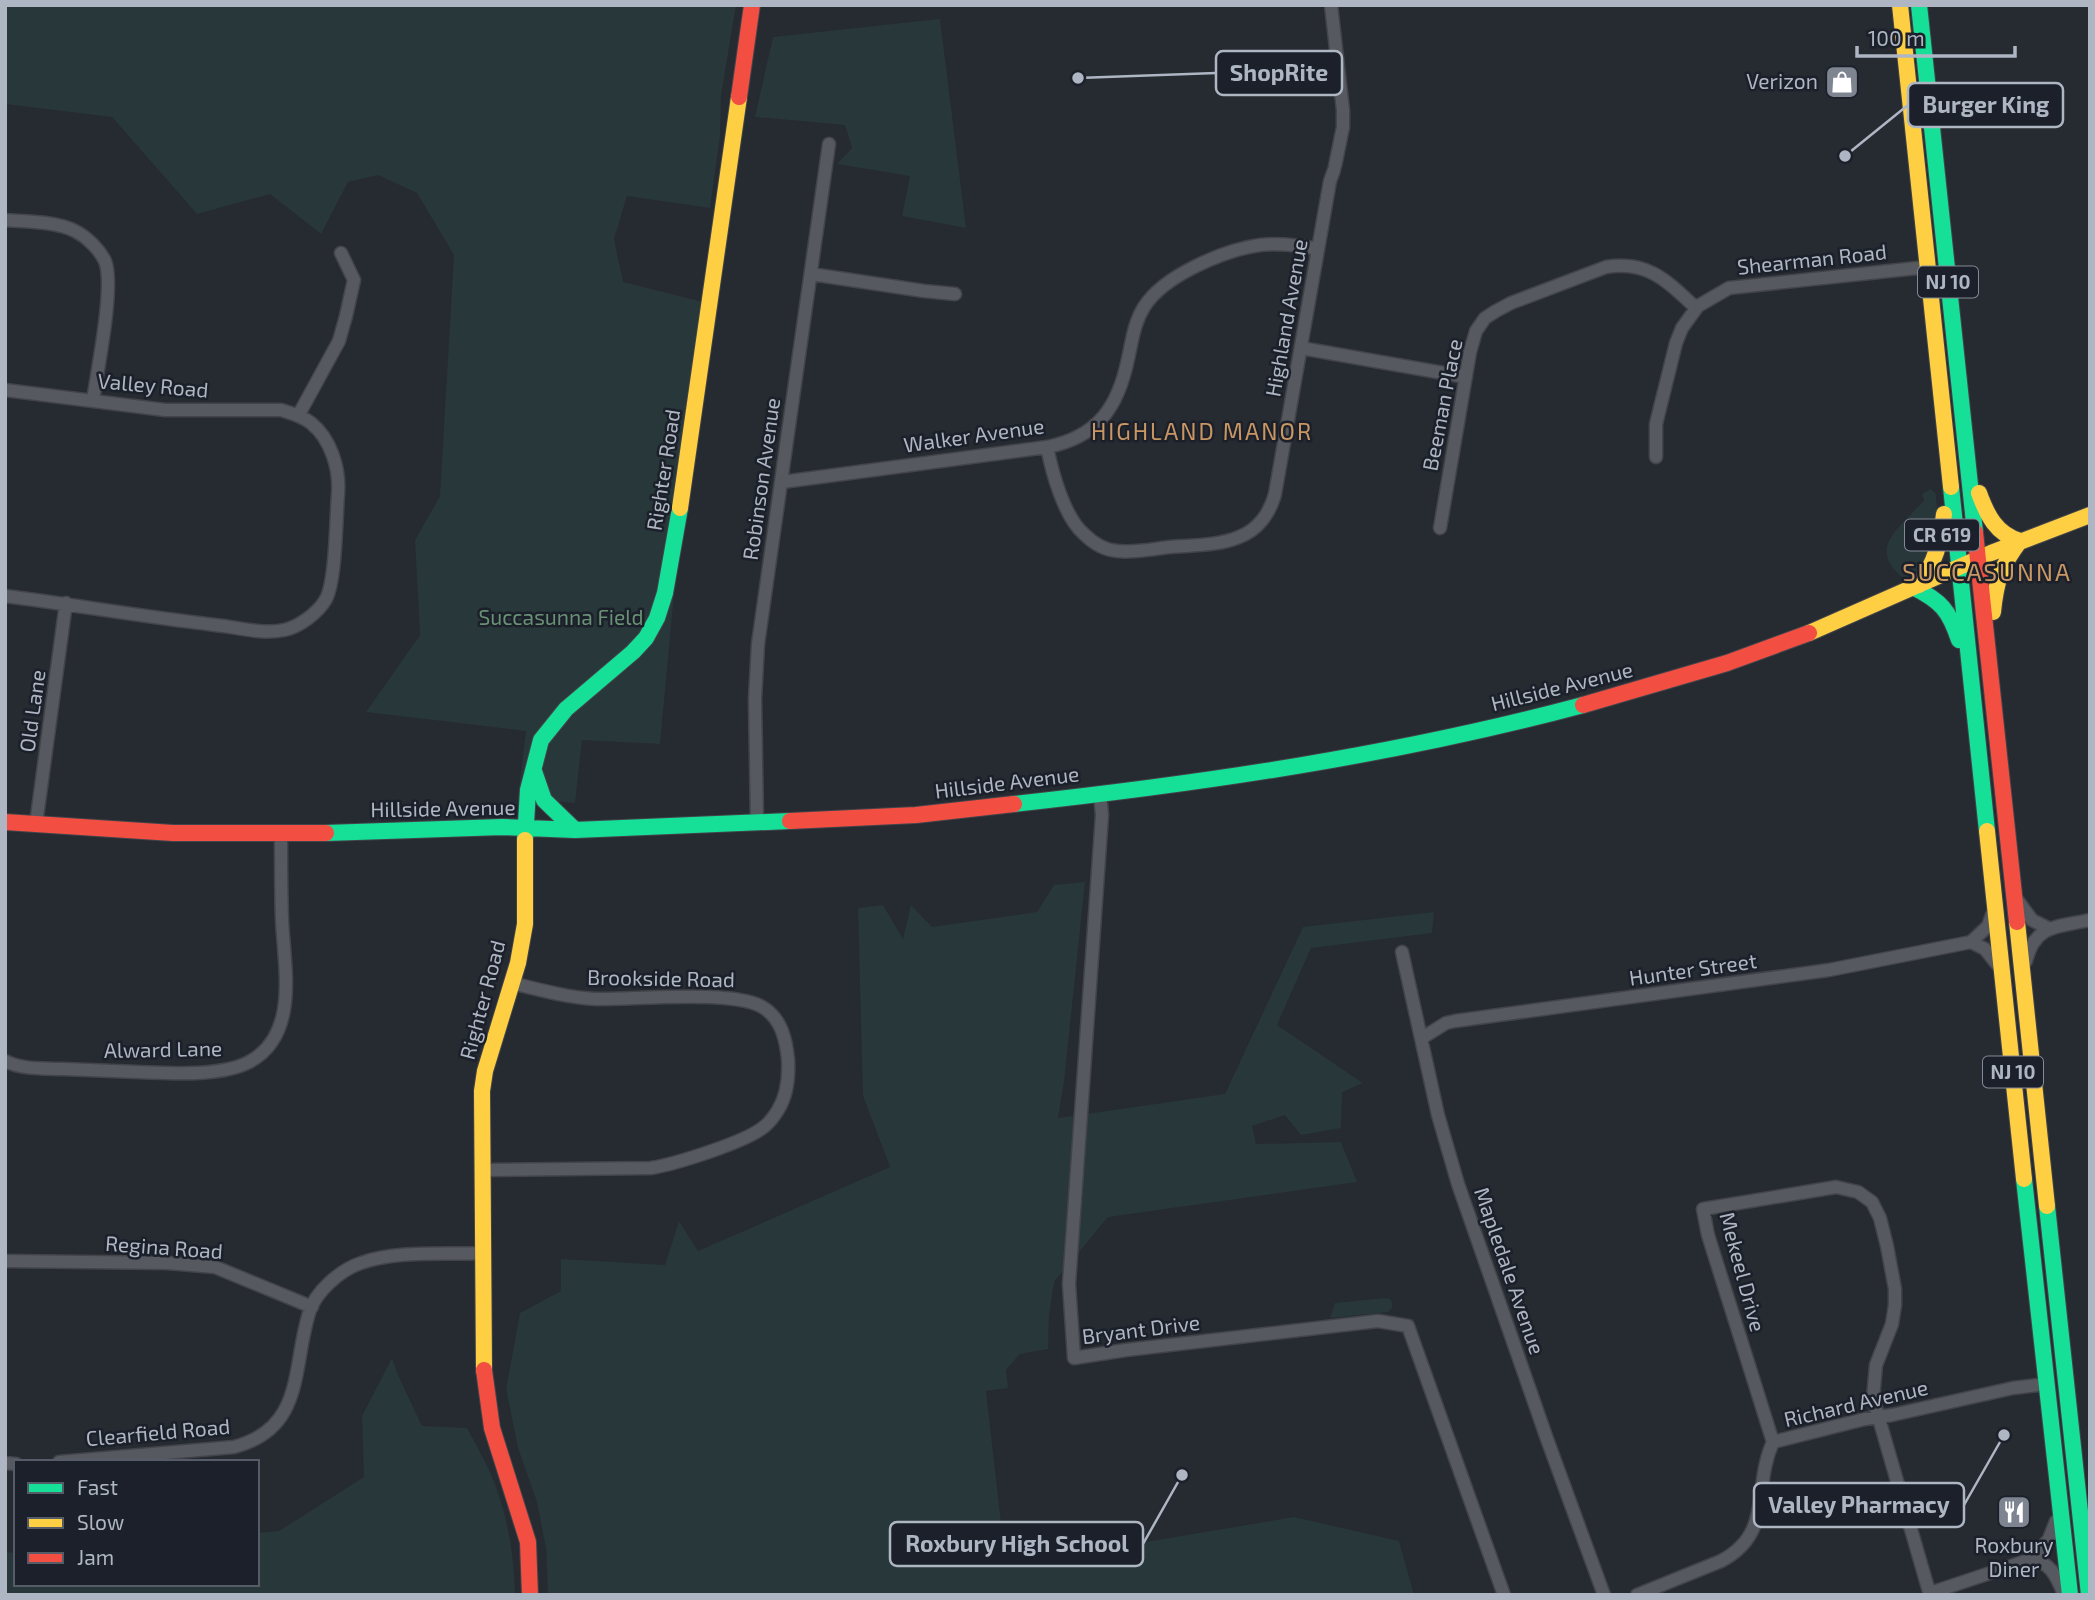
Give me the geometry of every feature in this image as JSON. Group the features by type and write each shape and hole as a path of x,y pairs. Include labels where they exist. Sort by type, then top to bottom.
{"main road":[{"name":"Righter Road","path":"530,1595 528,1542 492,1428 484,1381 482,1091 485,1071 512,983 525,923 527,799 541,740 555,721 634,652 646,638 657,618 665,593 679,515 752,5"},
{"name":"NJ 10","path":"1900,5 2070,1595"},
{"name":"NJ 10","path":"1919,5 2089,1595"},
{"path":"1968,463 1992,523 2007,537 2020,541"},
{"name":"CR 619","path":"1916,586 1932,567 1939,550 1950,480"},
{"name":"CR 619","path":"1978,558 2090,515"},
{"name":"CR 619","path":"1988,660 1998,573 2020,541"},
{"name":"Hillside Avenue","path":"5,822 173,833 281,834 502,827 575,830 916,815 1242,776 1374,754 1661,683 1741,658 1820,628 1978,558"},
{"path":"1916,586 1940,601 1947,610 1956,629 1971,680"},
{"path":"533,768 544,800 575,830"},
{"path":"2077,1494 2090,1517"},
{"path":"2089,1595 2090,1588"}],"street":[{"name":"Highland Avenue","path":"1047,447 1069,512 1082,533 1115,551 1211,543 1239,537 1260,522 1273,504 1318,249 1343,127 1331,5"},
{"name":"Robinson Avenue","path":"757,821 755,699 758,644 830,144"},
{"path":"5,220 62,226 75,230 86,238 105,261 109,288 93,401"},
{"name":"Walker Avenue","path":"782,482 1060,444 1086,431 1111,408 1122,387 1135,327 1143,308 1165,284 1227,253 1257,246 1296,244 1318,249"},
{"path":"5,596 267,631 285,630 312,616 326,599 331,578 339,486 335,458 312,423 298,416 338,341 346,316 354,280 341,253"},
{"name":"Beeman Place","path":"1440,528 1466,377 1476,331 1485,318 1511,303 1606,267 1622,265 1655,272 1696,308"},
{"name":"Shearman Road","path":"1656,457 1656,424 1676,343 1682,328 1696,308 1709,298 1729,288 1927,267"},
{"path":"811,274 955,294"},
{"path":"1301,348 1466,377"},
{"name":"Valley Road","path":"5,390 164,410 281,410 298,416"},
{"name":"Old Lane","path":"36,824 66,603"},
{"name":"Bryant Drive","path":"1100,794 1102,815 1069,1284 1074,1358 1378,1321 1408,1325 1504,1595"},
{"name":"Alward Lane","path":"5,1061 24,1068 202,1072 227,1070 249,1062 265,1051 276,1036 286,995 281,834"},
{"path":"2013,888 2019,903 2030,918 2048,929"},
{"path":"1995,905 1988,926 1971,942 1980,945 1989,953 2003,975"},
{"path":"2023,977 2031,945 2038,935 2048,929 2090,920"},
{"name":"Hunter Street","path":"1422,1038 1446,1023 1455,1021 1829,971 1971,942"},
{"name":"Mapledale Avenue","path":"1402,952 1438,1115 1458,1184 1604,1595"},
{"name":"Brookside Road","path":"482,1170 651,1168 670,1165 744,1138 765,1126 787,1092 787,1045 779,1024 764,1008 746,1001 716,998 595,999 555,995 512,983"},
{"name":"Mekeel Drive","path":"1773,1442 1708,1235 1703,1209 1836,1187 1858,1192 1872,1202 1880,1218 1895,1289 1892,1324 1876,1365 1874,1380 1873,1398 1878,1417"},
{"name":"Clearfield Road","path":"83,1460 234,1447 252,1442 267,1432 292,1395 312,1307 320,1294 346,1269 359,1263 394,1256 482,1254"},
{"name":"Regina Road","path":"5,1261 167,1263 215,1267 312,1307"},
{"name":"Richard Avenue","path":"1637,1595 1721,1561 1745,1544 1756,1522 1765,1461 1773,1442 2012,1388 2046,1384"},
{"path":"1878,1417 1930,1594 2032,1559 2053,1532 2059,1496"},
{"path":"2032,1559 2051,1569 2064,1595"}],"green space":[{"name":"Succasunna Field","path":"5,5 736,5 721,96 720,136 710,208 627,196 614,239 623,282 703,302 660,744 582,740 575,803 518,798 526,731 366,712 420,635 415,540 440,496 454,255 417,193 378,175 348,182 321,234 270,194 197,214 112,117 5,104"},
{"path":"940,19 966,228 902,216 910,176 837,164 852,148 845,125 755,117 773,37"},
{"path":"1931,489 1936,494 1937,512 1927,565 1905,579 1893,568 1887,557 1887,547 1898,528 1924,500 1922,494"},
{"path":"1085,882 1058,1118 1225,1094 1303,927 1434,912 1432,933 1311,948 1277,1025 1363,1083 1342,1092 1341,1128 1301,1135 1285,1115 1252,1126 1256,1144 1341,1142 1357,1182 1108,1217 1054,1282 1048,1349 1020,1354 1006,1370 1008,1388 986,1391 1001,1523 1021,1540 1072,1552 1294,1517 1399,1541 1414,1595 548,1595 546,1548 537,1502 518,1448 506,1389 520,1313 561,1291 561,1259 665,1265 679,1221 698,1251 890,1167 863,1096 858,908 883,905 903,939 911,905 932,927 1037,912 1054,885"},
{"path":"1386,1298 1392,1303 1388,1312 1330,1318 1335,1303"},
{"path":"392,1358 422,1426 467,1428 496,1486 505,1517 515,1595 5,1595 5,1552 14,1553 14,1586 259,1586 259,1533 279,1531 364,1477 362,1416"}],"traffic: fast":[{"path":"1919,5 1975,532"},
{"path":"1951,487 1987,831"},
{"path":"525,840 528,790 541,740 566,709 646,638 657,618 665,593 680,508"},
{"path":"1913,587 1931,597 1943,608 1952,621 1959,640"},
{"path":"1014,804 1229,777 1371,753 1583,705"},
{"path":"534,771 544,800 575,830"},
{"path":"326,833 502,827 575,830 790,821"},
{"path":"2024,1179 2070,1595"},
{"path":"2047,1206 2089,1595"}],"traffic: slow":[{"path":"1900,5 1951,487"},
{"path":"680,508 739,97"},
{"path":"1979,493 1985,509 1999,529 2020,541 2000,574 1993,612"},
{"path":"1919,585 1936,551 1944,514"},
{"path":"1809,633 1991,553 2090,515"},
{"path":"1987,831 2024,1179"},
{"path":"484,1370 482,1091 485,1071 518,963 525,924 525,840"},
{"path":"2017,922 2047,1206"}],"traffic: jam":[{"path":"739,97 752,5"},
{"path":"1975,532 2017,922"},
{"path":"1583,705 1727,663 1809,633"},
{"path":"790,821 916,815 1014,804"},
{"path":"5,822 173,833 326,833"},
{"path":"484,1370 492,1428 528,1542 530,1595"}],"place":[{"name":"ShopRite","path":"1078,78"},
{"name":"Verizon","path":"1842,82"},
{"name":"Burger King","path":"1845,156"},
{"name":"Valley Pharmacy","path":"2004,1435"},
{"name":"Roxbury High School","path":"1182,1475"},
{"name":"Roxbury Diner","path":"2014,1512"}],"district":[{"name":"HIGHLAND MANOR","path":"1202,432"},
{"name":"SUCCASUNNA","path":"1987,573"}]}
